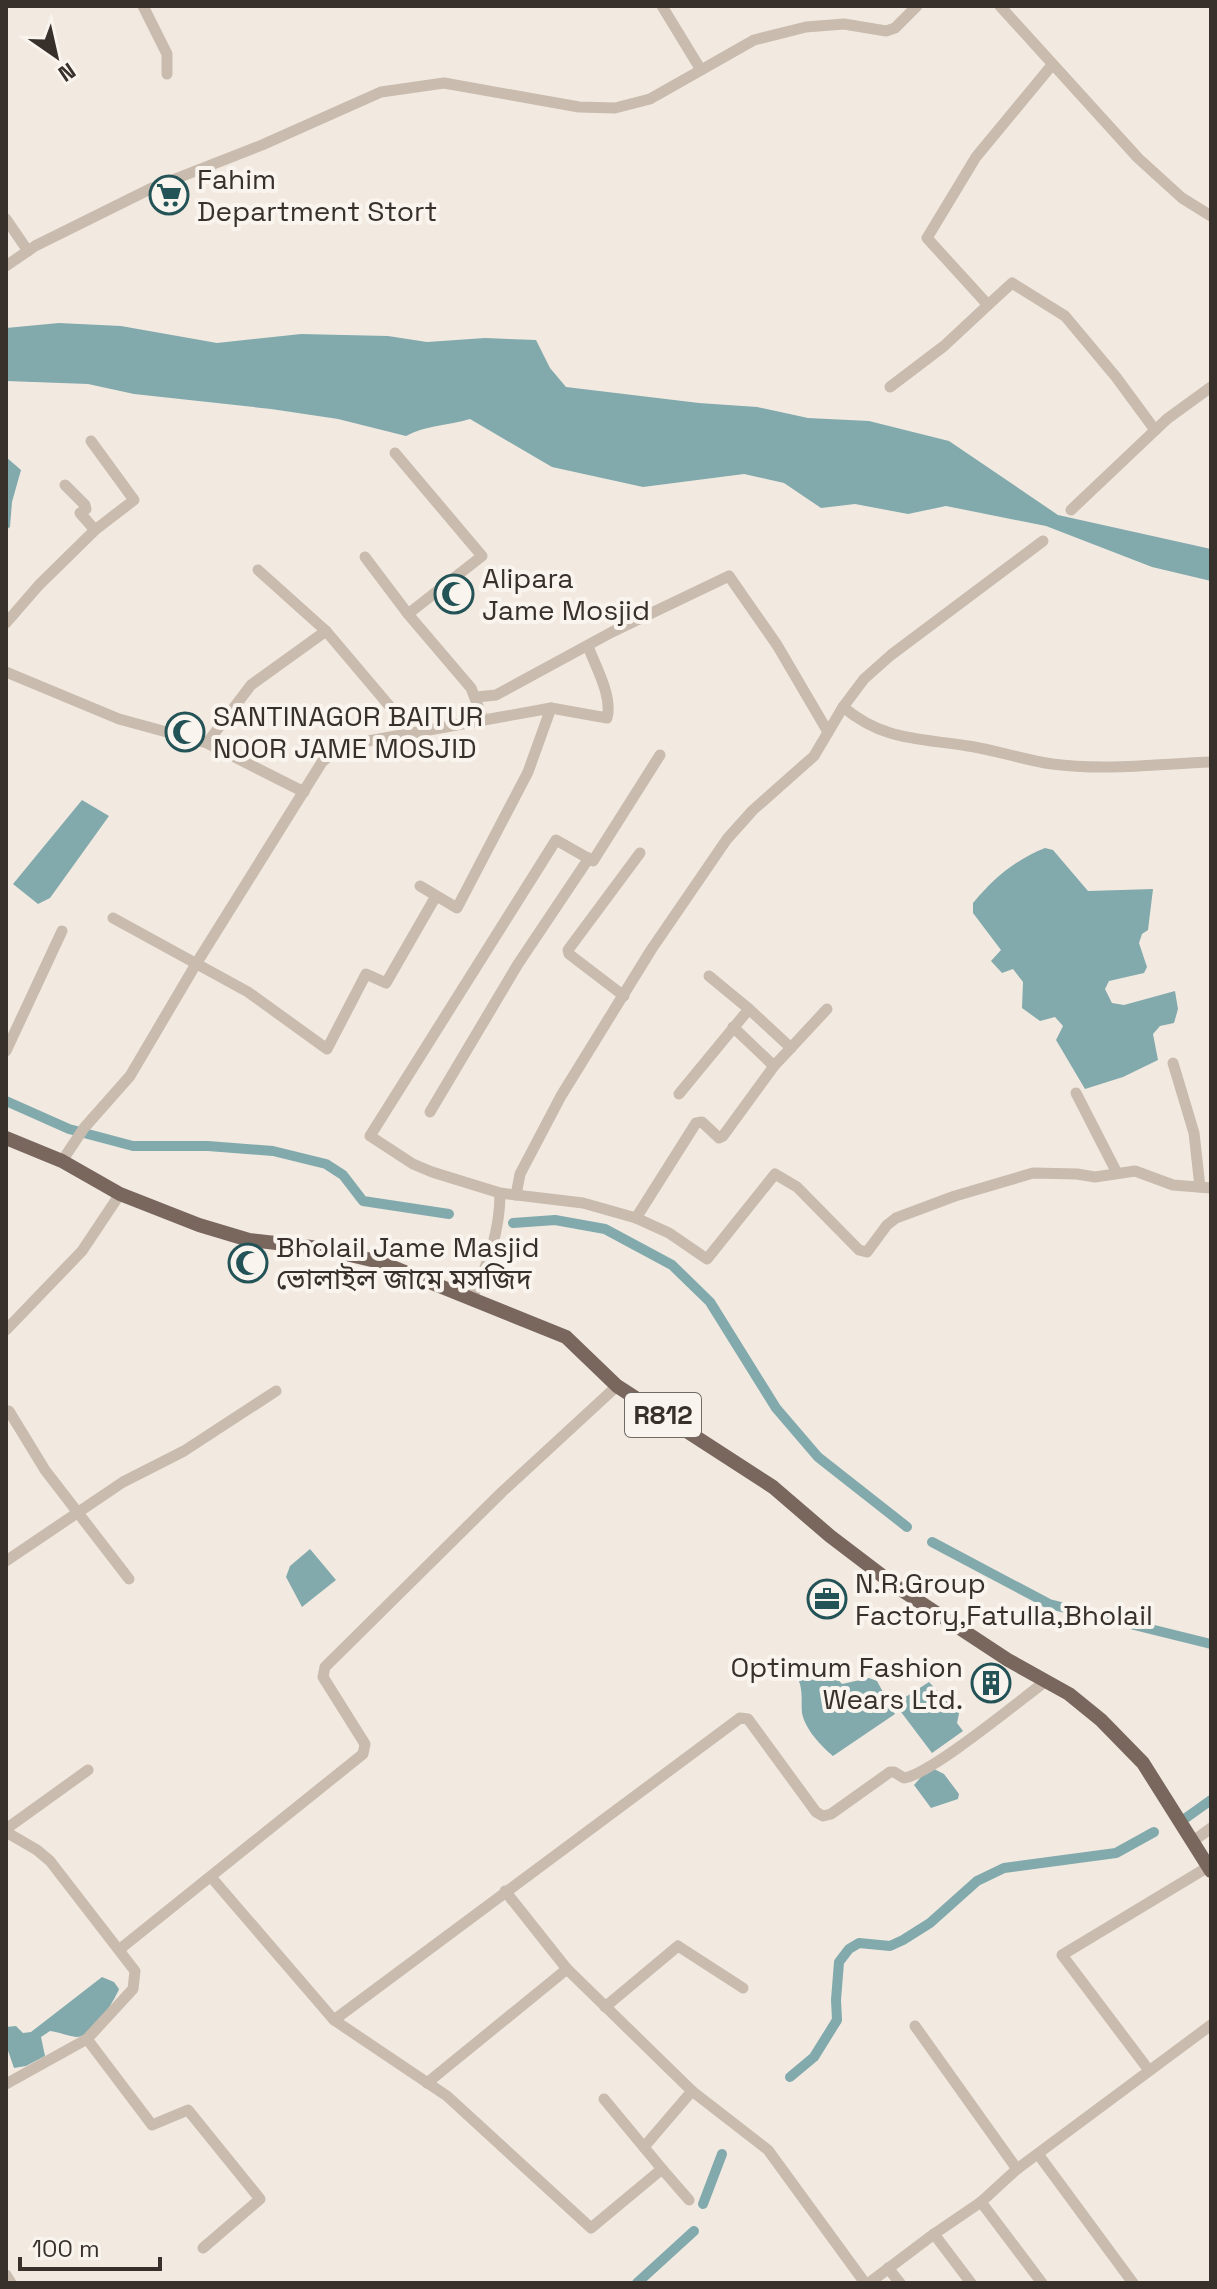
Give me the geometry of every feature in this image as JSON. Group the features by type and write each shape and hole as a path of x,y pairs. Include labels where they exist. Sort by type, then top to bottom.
{"main road":[{"name":"R812","path":"6,1138 62,1161 120,1194 199,1225 249,1240 320,1248 380,1262 566,1337 617,1386 773,1487 897,1587 1008,1660 1069,1694 1091,1711 1136,1754 1159,1785 1210,1869"}],"street":[{"path":"143,6 167,54 167,74"},
{"path":"662,6 701,70"},
{"path":"6,266 28,251 152,188 262,145 381,92 444,83 579,107 615,108 650,99 754,40 806,27 844,24 886,31 895,28 917,6"},
{"path":"1000,6 1138,158 1182,198 1211,216"},
{"path":"988,305 929,241 928,233 976,157 1052,65"},
{"path":"6,219 28,251"},
{"path":"890,387 944,346 1012,283 1065,316 1155,430"},
{"path":"1071,510 1155,430 1211,387"},
{"path":"6,623 39,585 95,530 134,500 91,441"},
{"path":"395,453 482,556 408,614"},
{"path":"65,485 85,505 86,509 80,513 95,530"},
{"path":"516,1195 520,1174 561,1096 651,950 727,839 753,810 814,756 864,679 891,655 1043,541"},
{"path":"365,557 476,697 483,719"},
{"path":"258,570 326,631 392,709 403,724 405,735"},
{"path":"476,697 496,695 729,576 777,645 828,732"},
{"path":"207,743 251,685 326,631"},
{"path":"62,1161 84,1128 130,1076 322,762 337,749 551,708 607,718 609,710 604,689 588,646"},
{"path":"6,672 33,686 119,719 207,743 304,792"},
{"path":"843,707 863,723 891,735 978,747 1052,764 1123,768 1211,762"},
{"path":"420,886 457,908 528,772 551,708"},
{"path":"660,755 593,861 556,840 370,1136 413,1164 500,1193 583,1203 636,1218 669,1233 707,1259 775,1174 797,1187 859,1250 867,1252 896,1218 955,1196 1033,1173 1095,1177 1135,1171 1173,1185 1205,1188 1194,1133 1173,1063"},
{"path":"624,996 569,954 568,950 640,853"},
{"path":"430,1112 518,964 589,858"},
{"path":"113,918 248,992 327,1049 366,974 386,983 436,896"},
{"path":"6,1051 62,931"},
{"path":"709,976 791,1048"},
{"path":"679,1094 749,1009"},
{"path":"636,1218 696,1123 702,1122 721,1137 774,1066 827,1009"},
{"path":"733,1027 774,1066"},
{"path":"1076,1093 1117,1173"},
{"path":"472,1298 492,1252 500,1218 500,1193"},
{"path":"6,1330 82,1251 120,1194"},
{"path":"120,1949 365,1749 365,1744 323,1677 325,1667 502,1492 617,1386"},
{"path":"6,1561 75,1512 123,1482 184,1451 276,1391"},
{"path":"9,1411 75,1512 129,1579"},
{"path":"334,2020 740,1718 748,1719 816,1812 823,1816 831,1814 890,1772 904,1778 912,1776 948,1754 1046,1681"},
{"path":"6,2084 87,2039 133,1989 135,1971 50,1861 6,1831 88,1770"},
{"path":"1192,1842 1211,1828"},
{"path":"1148,2069 1062,1955 1210,1869"},
{"path":"211,1877 334,2020 447,2096 591,2228 662,2169"},
{"path":"505,1891 567,1969 605,2007 692,2091 768,2150 867,2283 981,2202 1017,2169 1211,2025"},
{"path":"605,2007 678,1946 743,1988"},
{"path":"427,2083 567,1969"},
{"path":"915,2026 1017,2169"},
{"path":"87,2039 152,2125 188,2110 260,2199 203,2248"},
{"path":"644,2147 692,2091"},
{"path":"604,2099 689,2200"},
{"path":"1038,2154 1133,2283"},
{"path":"981,2202 1042,2283"},
{"path":"934,2234 971,2283"},
{"path":"888,2268 900,2283"},
{"path":"6,2275 11,2283"}],"water":[{"path":"59,323 121,326 217,343 301,334 388,336 427,342 485,338 536,340 550,368 566,387 757,407 808,418 869,421 949,441 1058,515 1211,549 1211,581 1152,567 1046,526 946,506 908,514 855,504 821,508 784,483 744,474 643,487 552,467 470,419 406,436 338,419 271,409 134,394 88,384 6,381 6,328"},
{"path":"6,457 21,470 12,502 10,527 6,530"},
{"path":"82,800 109,816 50,898 38,904 13,884"},
{"path":"1045,848 1053,850 1088,891 1153,889 1148,930 1142,934 1139,943 1147,967 1144,973 1109,981 1105,989 1112,1003 1124,1005 1175,991 1178,1009 1174,1023 1160,1026 1153,1034 1158,1060 1123,1077 1085,1089 1056,1040 1063,1026 1055,1017 1040,1021 1022,1008 1023,982 1013,969 1002,973 991,961 1001,950 973,913 973,903 997,878 1024,858"},
{"path":"310,1549 336,1580 302,1607 286,1577 290,1566"},
{"path":"821,1661 842,1684 869,1678 877,1681 895,1714 833,1756 810,1731 802,1713 799,1681"},
{"path":"929,1682 948,1702 953,1699 960,1709 957,1723 963,1731 932,1753 898,1708 904,1698"},
{"path":"934,1769 944,1774 959,1794 958,1799 931,1808 914,1785"},
{"path":"102,1977 114,1982 119,1989 95,2026 76,2037 50,2031 41,2037 45,2056 26,2066 14,2068 6,2045 6,2027 16,2026 23,2033 31,2032"}],"waterway":[{"path":"6,1101 69,1129 133,1146 208,1146 273,1151 326,1164 343,1175 363,1201 449,1214"},
{"path":"513,1223 555,1220 605,1229 672,1265 710,1302 776,1408 818,1457 907,1527"},
{"path":"932,1542 1049,1604 1211,1644"},
{"path":"1183,1820 1211,1800"},
{"path":"790,2077 814,2057 837,2020 839,1962 849,1949 859,1943 890,1946 903,1940 930,1923 977,1881 1004,1868 1116,1853 1154,1832"},
{"path":"703,2204 722,2154"},
{"path":"637,2283 694,2231"}],"place":[{"name":"Fahim Department Stort","path":"169,195"},
{"name":"Alipara Jame Mosjid","path":"454,594"},
{"name":"SANTINAGOR BAITUR NOOR JAME MOSJID","path":"185,732"},
{"name":"Bholail Jame Masjid ভোলাইল জামে মসজিদ","path":"248,1263"},
{"name":"N.R.Group Factory,Fatulla,Bholail","path":"827,1599"},
{"name":"Optimum Fashion Wears Ltd.","path":"991,1683"}]}
